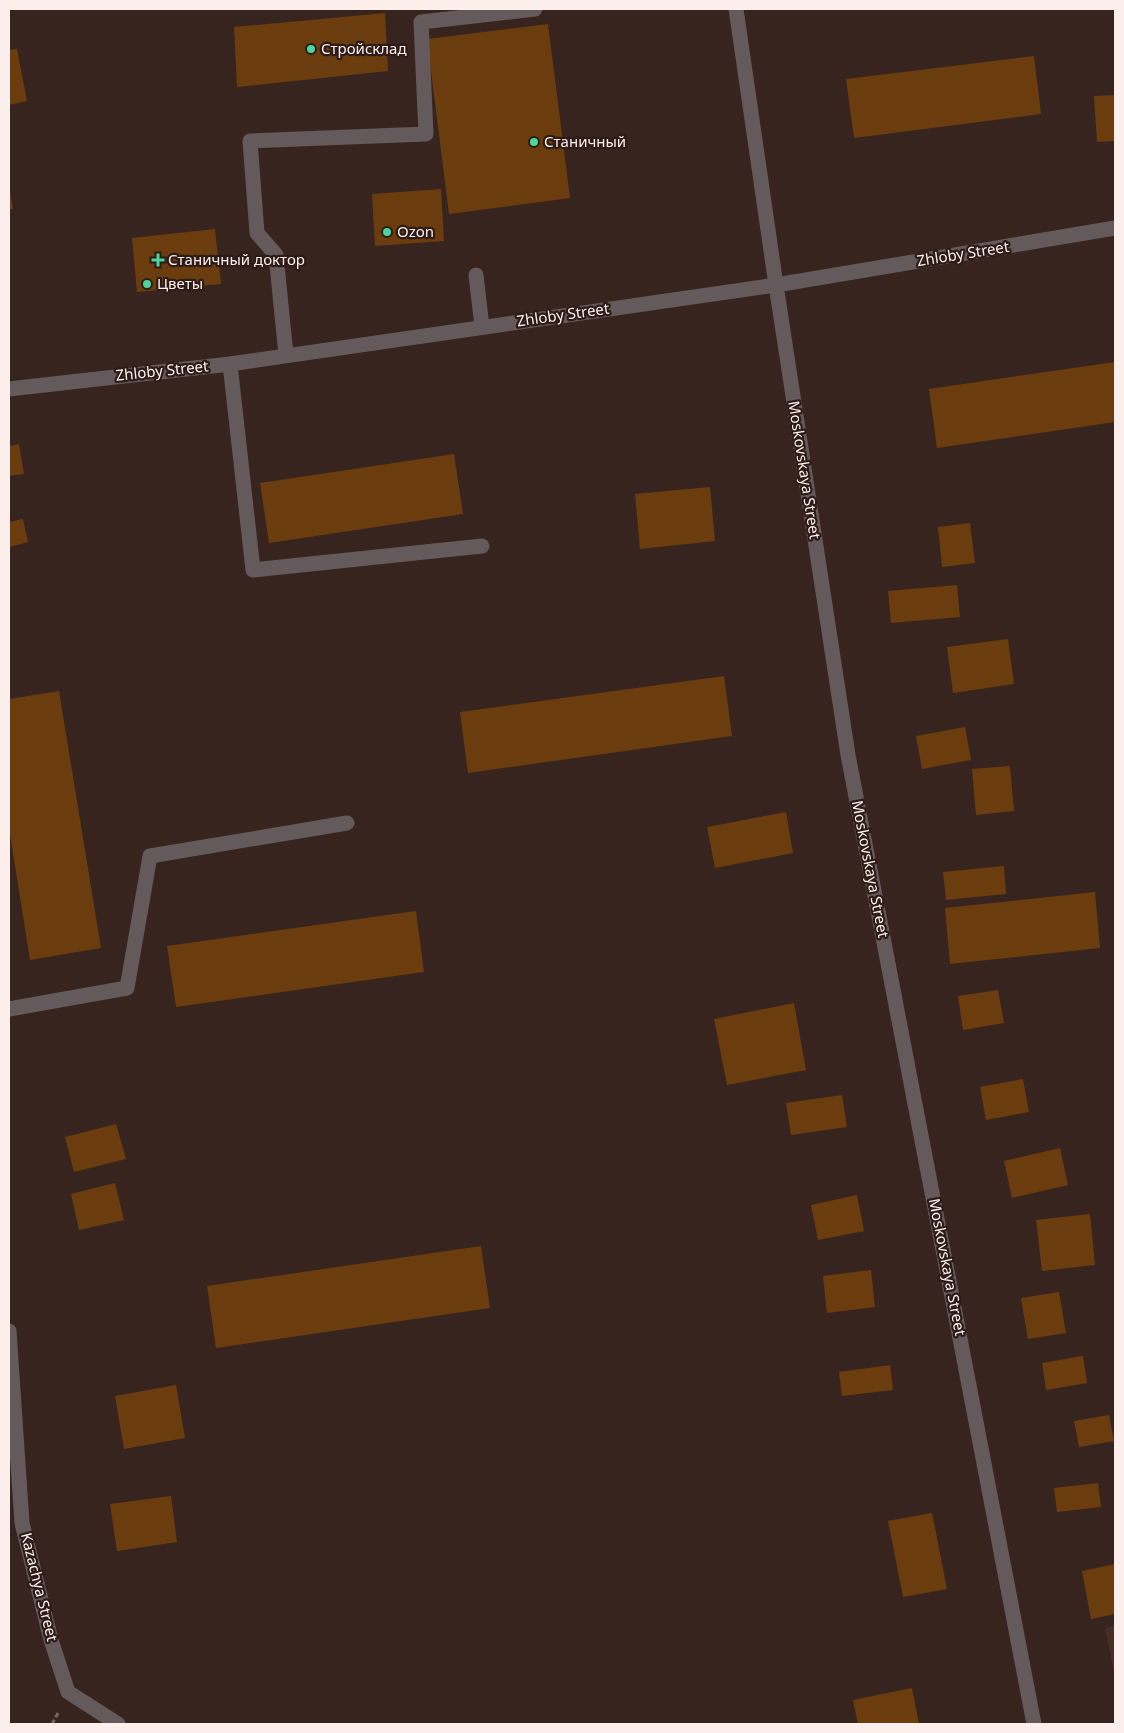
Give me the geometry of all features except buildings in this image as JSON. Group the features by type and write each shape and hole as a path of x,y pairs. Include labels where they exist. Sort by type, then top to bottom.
{"street":[{"path":"286,355 276,255 257,233 250,141 426,134 421,22 535,9"},
{"name":"Moskovskaya Street","path":"736,9 848,755 1034,1724"},
{"name":"Zhloby Street","path":"9,389 230,364 776,285 1115,228"},
{"path":"476,274 482,327"},
{"path":"230,364 253,570 482,546"},
{"path":"9,1009 127,988 150,856 347,823"},
{"name":"Kazachya Street","path":"9,1331 22,1523 52,1640 68,1692 118,1724"}],"shaded area":[{"path":"1115,1625 1115,1677 1105,1629"}],"place":[{"name":"Стройсклад","path":"311,49"},
{"name":"Станичный","path":"534,142"},
{"name":"Ozon","path":"387,232"},
{"name":"Станичный доктор","path":"158,260"},
{"name":"Цветы","path":"147,284"}]}
